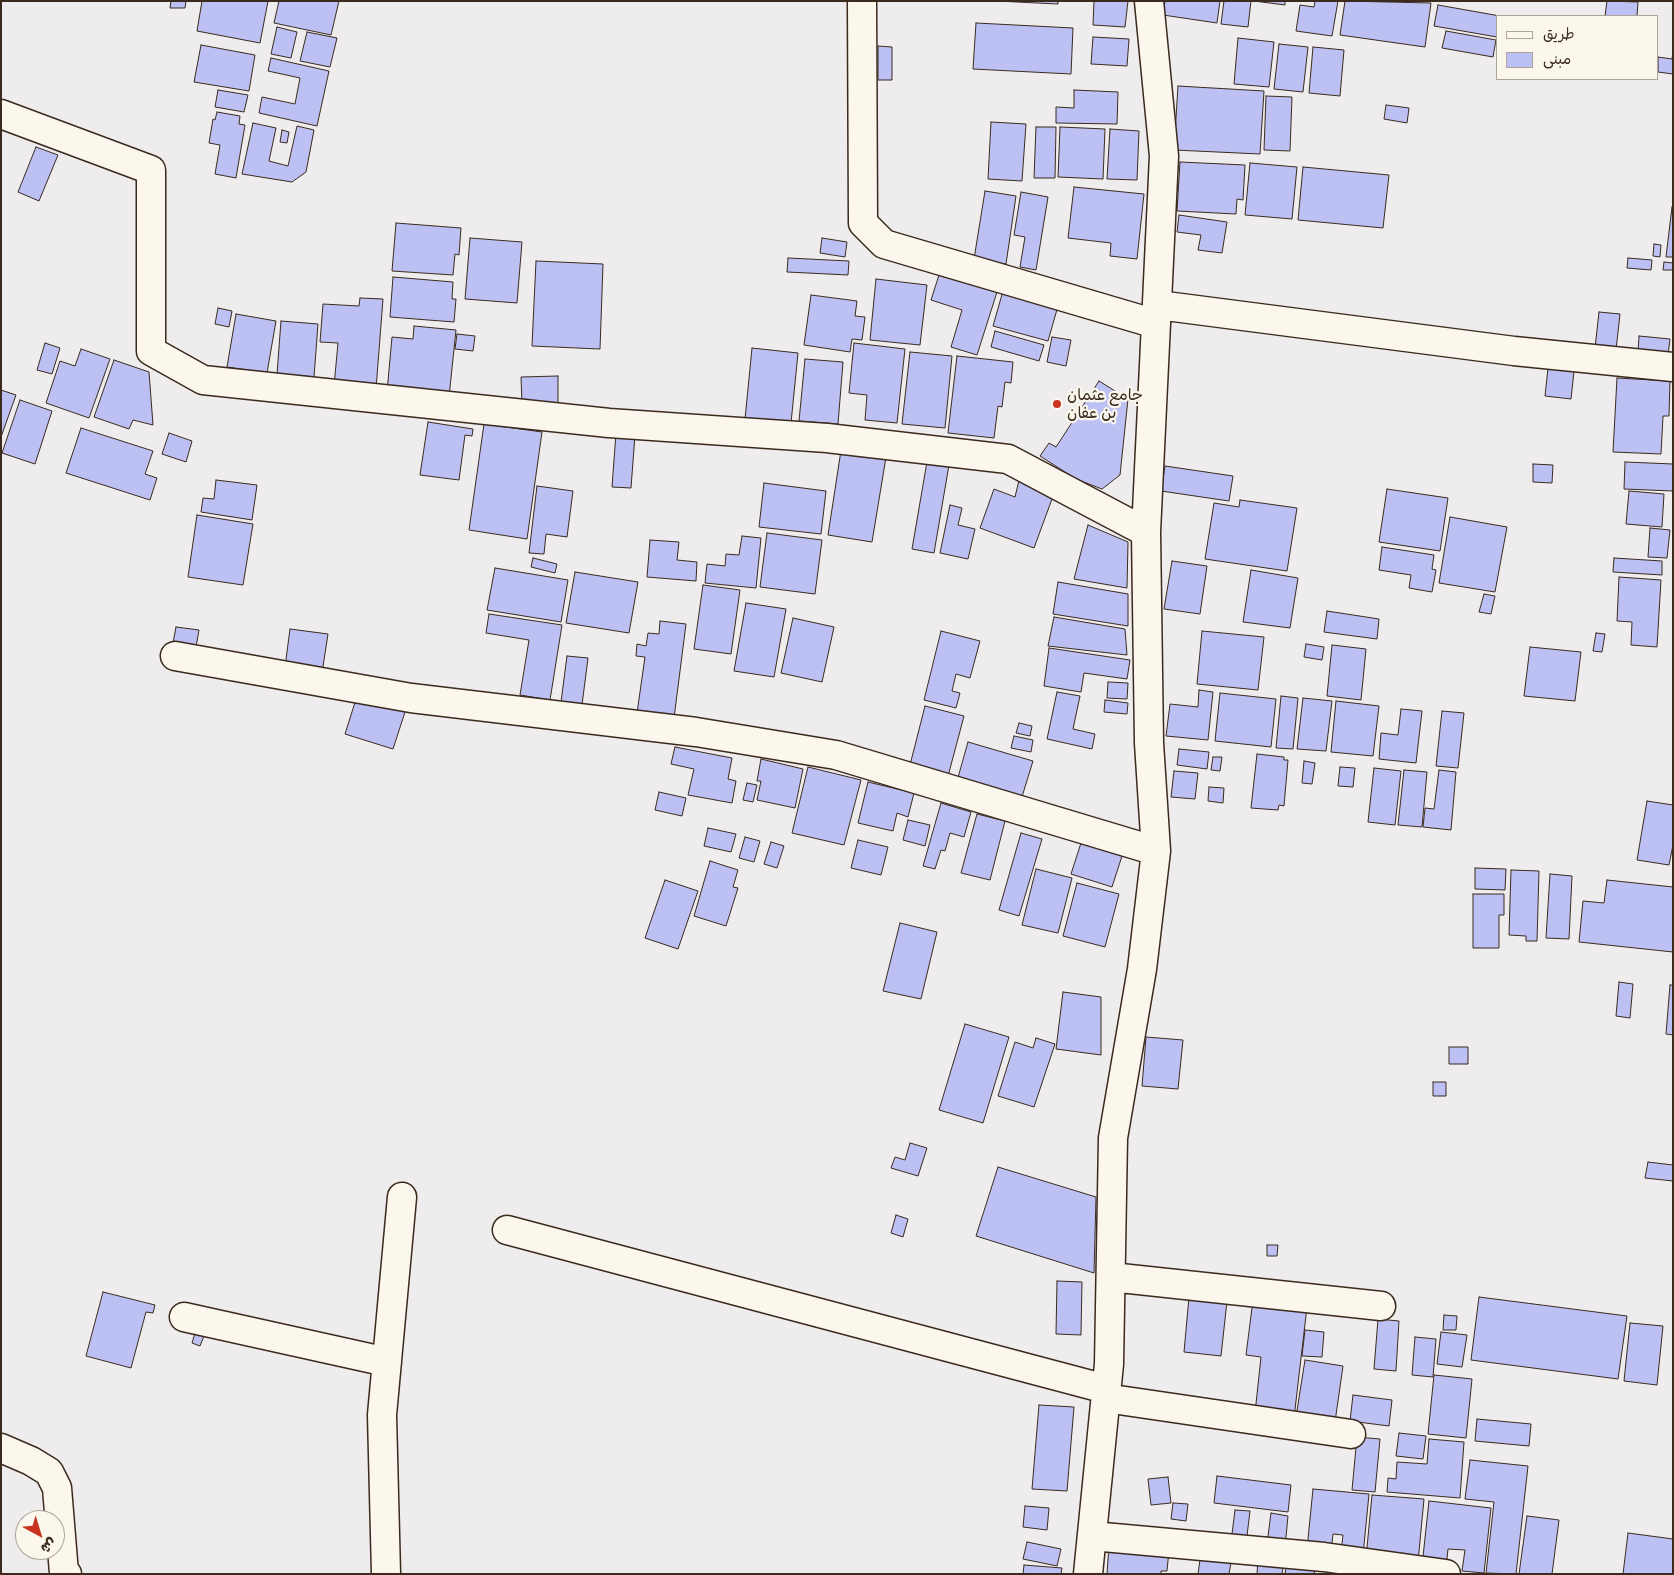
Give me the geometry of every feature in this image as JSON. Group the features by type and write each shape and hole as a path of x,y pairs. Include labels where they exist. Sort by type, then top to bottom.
{"street":[{"path":"862,1 863,223 884,244 1157,315 1673,367"},
{"path":"1088,1574 1109,1364 1113,1138 1142,969 1156,852 1148,743 1146,532 1164,156 1149,1"},
{"path":"1,114 151,170 152,351 203,380 609,423 827,438 1008,459 1146,532"},
{"path":"175,656 411,698 696,732 836,755 1156,852"},
{"path":"386,1574 382,1414 402,1197"},
{"path":"507,1230 1106,1394 1351,1434"},
{"path":"1111,1277 1381,1306"},
{"path":"184,1317 387,1362"},
{"path":"1,1448 49,1472 57,1488 64,1573 67,1574"},
{"path":"1092,1536 1324,1557 1446,1574"}],"building":[{"path":"171,1 186,1 185,8 170,8"},
{"path":"202,1 268,1 260,43 197,31"},
{"path":"279,1 339,1 331,35 274,23"},
{"path":"996,1 1058,1 1058,4"},
{"path":"1094,1 1128,1 1125,27 1093,25"},
{"path":"1165,1 1220,1 1217,23 1163,15"},
{"path":"1224,1 1251,1 1248,27 1221,24"},
{"path":"1254,1 1285,1 1285,5"},
{"path":"1315,1 1338,1 1332,36 1296,31 1300,5 1314,7"},
{"path":"1345,1 1431,3 1425,47 1340,35"},
{"path":"1607,1 1638,2 1637,15 1605,15"},
{"path":"1438,5 1496,15 1496,37 1434,26"},
{"path":"976,23 1073,28 1071,74 973,69"},
{"path":"277,27 297,32 291,58 271,54"},
{"path":"1446,31 1496,40 1493,57 1442,48"},
{"path":"307,32 337,38 330,67 300,61"},
{"path":"1093,37 1129,39 1127,66 1091,64"},
{"path":"1238,38 1274,42 1269,87 1234,84"},
{"path":"1279,44 1308,47 1303,92 1274,89"},
{"path":"201,45 255,55 249,91 194,82"},
{"path":"878,46 892,47 892,80 878,80"},
{"path":"1313,47 1344,50 1340,96 1309,93"},
{"path":"1673,52 1673,74 1659,72 1659,57 1672,59"},
{"path":"271,58 329,71 317,126 259,113 262,97 295,104 300,78 268,71"},
{"path":"1178,86 1264,91 1260,154 1174,150"},
{"path":"218,90 248,95 244,112 215,107"},
{"path":"1074,90 1118,92 1117,124 1056,123 1056,107 1074,108"},
{"path":"1266,96 1292,97 1290,151 1264,150"},
{"path":"1386,105 1409,108 1407,123 1384,119"},
{"path":"217,112 240,116 239,124 245,125 236,178 215,174 220,145 209,143 213,119 215,120"},
{"path":"991,122 1026,124 1022,181 988,179"},
{"path":"253,123 276,128 269,161 288,166 297,126 314,130 306,172 292,182 242,174"},
{"path":"1036,127 1056,127 1055,178 1034,178"},
{"path":"1060,127 1105,129 1103,179 1058,177"},
{"path":"1110,129 1139,131 1137,180 1107,179"},
{"path":"282,130 289,132 287,143 280,142"},
{"path":"36,147 58,155 39,201 18,192"},
{"path":"1180,162 1245,165 1243,200 1237,199 1236,214 1177,211"},
{"path":"1250,163 1297,167 1292,219 1245,215"},
{"path":"1303,167 1389,175 1383,228 1298,220"},
{"path":"1074,187 1144,194 1137,259 1110,256 1111,243 1068,238"},
{"path":"985,191 1016,196 1006,264 974,259"},
{"path":"1021,192 1048,197 1036,270 1020,267 1025,237 1014,235"},
{"path":"1672,207 1673,257 1666,257"},
{"path":"1179,215 1227,222 1222,253 1198,250 1201,235 1177,232"},
{"path":"396,223 461,228 459,255 455,254 453,275 392,271"},
{"path":"470,238 522,242 517,303 465,299"},
{"path":"822,238 847,242 845,257 820,253"},
{"path":"1654,244 1661,245 1660,257 1653,256"},
{"path":"788,258 849,261 848,275 787,272"},
{"path":"1628,258 1652,260 1651,270 1627,268"},
{"path":"536,261 603,264 600,349 532,346"},
{"path":"1664,262 1673,263 1673,270 1663,270"},
{"path":"939,275 997,292 977,355 951,347 962,310 931,300"},
{"path":"393,277 453,282 452,299 456,299 454,322 390,317"},
{"path":"876,279 927,285 920,345 870,340"},
{"path":"1003,291 1058,306 1048,341 993,326"},
{"path":"811,295 857,301 855,316 865,317 862,340 852,339 850,352 804,345"},
{"path":"360,298 383,299 376,389 334,386 338,343 320,342 323,304 359,306"},
{"path":"218,308 232,311 229,327 215,324"},
{"path":"1599,312 1620,314 1616,350 1595,348"},
{"path":"236,314 276,321 267,373 227,367"},
{"path":"281,321 318,324 314,377 277,374"},
{"path":"414,326 456,330 449,397 387,392 392,337 413,339"},
{"path":"995,331 1044,345 1039,361 991,347"},
{"path":"457,334 475,336 473,351 455,349"},
{"path":"1639,336 1670,339 1668,355 1638,353"},
{"path":"1052,337 1071,340 1066,366 1047,362"},
{"path":"45,343 60,348 52,374 37,370"},
{"path":"854,343 905,349 897,423 865,420 867,395 849,393"},
{"path":"752,348 798,353 791,423 745,419"},
{"path":"81,349 110,359 89,418 46,403 60,361 75,366"},
{"path":"910,352 952,356 945,428 902,424"},
{"path":"957,356 1013,362 1011,383 1005,382 1002,407 998,406 994,438 948,433"},
{"path":"805,359 843,362 838,424 799,421"},
{"path":"114,360 149,372 153,425 133,420 129,429 94,417"},
{"path":"1548,368 1574,371 1571,399 1545,396"},
{"path":"558,376 558,404 522,405 521,377"},
{"path":"1617,378 1670,381 1669,416 1663,416 1661,454 1613,452"},
{"path":"1099,381 1128,399 1120,475 1102,489 1076,479 1040,456 1049,443 1056,447"},
{"path":"1,390 16,395 1,437"},
{"path":"20,400 52,411 35,464 2,453"},
{"path":"428,422 473,429 472,436 465,435 459,480 420,475"},
{"path":"484,424 542,432 527,539 469,530"},
{"path":"81,428 153,451 145,474 157,478 150,500 66,473"},
{"path":"169,433 192,441 186,462 162,454"},
{"path":"616,433 635,435 631,488 612,487"},
{"path":"842,444 887,451 872,542 828,535"},
{"path":"928,456 950,459 934,553 912,549"},
{"path":"1625,462 1673,464 1673,491 1624,489"},
{"path":"1533,464 1553,465 1552,483 1533,482"},
{"path":"1165,466 1233,476 1229,501 1161,491"},
{"path":"1020,476 1052,499 1034,548 980,528 994,489 1015,497"},
{"path":"216,480 257,485 252,520 201,512 203,498 214,499"},
{"path":"764,483 826,491 821,534 759,527"},
{"path":"537,486 573,491 567,537 546,534 544,554 529,553"},
{"path":"1387,489 1448,498 1440,551 1379,542"},
{"path":"1629,491 1664,494 1662,527 1626,524"},
{"path":"1240,500 1297,508 1287,571 1205,559 1214,503 1239,507"},
{"path":"950,505 962,508 958,525 975,529 968,559 940,553"},
{"path":"197,515 253,524 243,585 188,577"},
{"path":"1450,517 1507,527 1495,592 1439,583"},
{"path":"1088,525 1128,542 1127,588 1074,579"},
{"path":"1650,528 1670,530 1667,558 1648,557"},
{"path":"767,533 822,540 815,594 760,587"},
{"path":"742,536 761,538 756,588 705,583 707,564 725,566 726,554 739,555"},
{"path":"650,540 679,542 677,560 697,562 696,581 647,577"},
{"path":"1382,547 1434,555 1432,569 1436,570 1432,592 1409,588 1411,575 1379,570"},
{"path":"533,558 557,564 555,573 531,567"},
{"path":"1614,558 1662,561 1662,575 1613,572"},
{"path":"1172,561 1207,566 1200,614 1164,609"},
{"path":"495,568 568,580 561,622 487,610"},
{"path":"1251,570 1298,578 1290,628 1243,622"},
{"path":"575,572 638,582 629,633 566,623"},
{"path":"1619,577 1661,580 1657,647 1631,645 1632,622 1617,621"},
{"path":"1058,582 1128,594 1128,626 1053,614"},
{"path":"703,585 740,590 731,654 694,649"},
{"path":"1484,594 1495,596 1491,614 1479,612"},
{"path":"746,603 786,609 774,677 734,671"},
{"path":"1327,611 1379,619 1377,639 1324,632"},
{"path":"489,614 562,625 550,700 520,695 529,640 486,633"},
{"path":"1054,617 1125,629 1127,655 1048,646"},
{"path":"793,618 834,627 822,682 781,673"},
{"path":"660,621 686,624 674,718 637,713 645,657 636,656 637,644 646,646 648,633 659,634"},
{"path":"176,627 199,630 196,647 173,643"},
{"path":"290,629 328,634 322,673 285,667"},
{"path":"941,631 980,641 970,678 956,674 952,691 960,693 956,708 924,700"},
{"path":"1202,631 1264,637 1258,690 1197,684"},
{"path":"1596,633 1605,634 1602,652 1593,651"},
{"path":"1306,644 1324,647 1322,660 1304,657"},
{"path":"1332,645 1366,649 1361,700 1327,696"},
{"path":"1530,647 1581,652 1575,701 1524,696"},
{"path":"1049,648 1130,660 1127,679 1084,673 1081,692 1044,686"},
{"path":"567,656 588,658 582,705 561,702"},
{"path":"1108,682 1128,683 1127,699 1107,698"},
{"path":"1199,690 1213,692 1208,740 1166,736 1170,704 1198,707"},
{"path":"1057,692 1080,696 1073,729 1095,734 1092,749 1047,739"},
{"path":"1220,693 1276,699 1271,747 1215,741"},
{"path":"357,696 405,712 393,749 345,734"},
{"path":"1281,696 1298,698 1293,749 1276,748"},
{"path":"1303,698 1332,701 1326,751 1297,749"},
{"path":"1105,700 1128,703 1127,714 1104,712"},
{"path":"1336,701 1379,706 1373,756 1331,752"},
{"path":"925,706 964,716 947,780 909,769"},
{"path":"1401,709 1422,711 1416,763 1379,759 1381,733 1398,735"},
{"path":"1442,711 1464,713 1458,768 1436,766"},
{"path":"1019,723 1032,726 1030,736 1016,733"},
{"path":"1014,736 1033,740 1031,752 1011,748"},
{"path":"968,742 1033,761 1021,800 957,781"},
{"path":"675,747 732,758 728,779 736,781 732,803 688,795 694,769 671,764"},
{"path":"1179,749 1209,752 1207,769 1177,765"},
{"path":"1257,754 1284,757 1284,760 1288,760 1284,806 1279,805 1278,810 1251,808"},
{"path":"1213,757 1222,757 1220,771 1211,770"},
{"path":"761,759 803,769 795,808 757,800 761,781 757,781"},
{"path":"1304,761 1315,763 1312,784 1302,783"},
{"path":"808,767 861,780 844,845 792,833"},
{"path":"1340,767 1355,768 1353,787 1338,786"},
{"path":"1374,768 1401,771 1395,825 1368,822"},
{"path":"1404,770 1427,772 1422,827 1398,825"},
{"path":"1439,770 1456,772 1451,830 1423,827 1425,808 1434,809"},
{"path":"1174,771 1198,773 1195,799 1171,797"},
{"path":"868,782 914,793 908,817 897,813 893,831 858,823"},
{"path":"747,783 757,785 753,802 743,800"},
{"path":"1209,787 1224,788 1223,803 1208,801"},
{"path":"659,792 686,798 682,816 655,810"},
{"path":"1647,801 1673,805 1673,845 1669,865 1637,860"},
{"path":"941,803 971,812 964,837 950,833 945,851 941,850 935,869 923,866"},
{"path":"977,814 1005,821 990,880 961,873"},
{"path":"908,820 930,825 925,846 903,840"},
{"path":"708,828 736,834 731,852 704,846"},
{"path":"1021,833 1042,839 1019,916 999,910"},
{"path":"745,837 760,841 754,862 739,858"},
{"path":"858,840 888,847 881,875 851,868"},
{"path":"771,842 784,846 777,868 764,864"},
{"path":"1081,843 1122,856 1112,887 1071,874"},
{"path":"710,861 738,870 733,887 738,888 726,926 694,916"},
{"path":"1475,868 1506,869 1505,890 1475,889"},
{"path":"1036,869 1072,878 1058,933 1022,925"},
{"path":"1511,870 1539,871 1537,941 1526,941 1526,936 1509,935"},
{"path":"1550,874 1572,876 1569,939 1546,938"},
{"path":"665,880 698,891 678,949 645,938"},
{"path":"1607,880 1673,887 1673,952 1579,942 1583,901 1604,903"},
{"path":"1077,883 1119,894 1105,947 1063,936"},
{"path":"1473,894 1504,894 1504,915 1499,915 1499,948 1473,948"},
{"path":"900,923 937,932 921,999 883,991"},
{"path":"1619,982 1633,984 1630,1018 1616,1016"},
{"path":"1670,985 1673,985 1673,1035 1666,1034"},
{"path":"1063,992 1101,997 1101,1055 1056,1049"},
{"path":"965,1024 1009,1037 983,1123 939,1110"},
{"path":"1146,1037 1183,1040 1178,1089 1142,1086"},
{"path":"1036,1038 1055,1044 1034,1107 998,1096 1015,1042 1033,1048"},
{"path":"1449,1047 1468,1047 1468,1064 1449,1064"},
{"path":"1433,1082 1446,1082 1446,1096 1433,1096"},
{"path":"910,1143 927,1148 918,1176 891,1168 895,1157 905,1160"},
{"path":"1648,1162 1673,1165 1673,1181 1645,1178"},
{"path":"998,1167 1096,1197 1094,1273 976,1236"},
{"path":"896,1215 908,1219 903,1237 891,1233"},
{"path":"1267,1245 1278,1245 1277,1256 1267,1256"},
{"path":"1057,1281 1082,1282 1081,1335 1056,1334"},
{"path":"103,1292 155,1305 153,1313 146,1312 131,1368 86,1356"},
{"path":"1189,1297 1227,1301 1221,1356 1184,1352"},
{"path":"1479,1297 1627,1316 1618,1379 1471,1360"},
{"path":"1253,1300 1307,1307 1294,1418 1255,1413 1261,1357 1246,1355"},
{"path":"1444,1315 1457,1316 1456,1330 1443,1330"},
{"path":"1378,1319 1399,1321 1396,1371 1374,1369"},
{"path":"1630,1323 1663,1326 1657,1385 1624,1381"},
{"path":"1305,1330 1324,1332 1322,1357 1302,1356"},
{"path":"1441,1332 1467,1335 1462,1367 1437,1364"},
{"path":"195,1333 204,1336 200,1346 192,1343"},
{"path":"1415,1337 1436,1339 1433,1377 1412,1375"},
{"path":"1305,1360 1343,1366 1335,1422 1296,1417"},
{"path":"1434,1375 1472,1379 1466,1438 1428,1434"},
{"path":"1353,1395 1392,1400 1389,1426 1350,1421"},
{"path":"1039,1405 1074,1407 1067,1491 1032,1489"},
{"path":"1477,1419 1531,1424 1529,1446 1475,1441"},
{"path":"1399,1433 1426,1436 1423,1459 1396,1456"},
{"path":"1357,1437 1380,1439 1375,1492 1352,1490"},
{"path":"1429,1439 1464,1442 1460,1498 1387,1492 1388,1478 1396,1479 1397,1462 1427,1464"},
{"path":"1470,1460 1528,1466 1516,1574 1486,1573 1494,1502 1465,1499"},
{"path":"1217,1476 1291,1485 1288,1512 1214,1503"},
{"path":"1168,1477 1171,1503 1151,1505 1148,1479"},
{"path":"1313,1489 1369,1494 1363,1555 1341,1553 1343,1535 1333,1534 1331,1552 1307,1549"},
{"path":"1372,1495 1424,1499 1418,1562 1366,1558"},
{"path":"1429,1501 1491,1508 1484,1573 1462,1571 1465,1550 1448,1549 1446,1568 1422,1566"},
{"path":"1173,1503 1188,1504 1186,1521 1171,1519"},
{"path":"1025,1506 1049,1508 1047,1530 1023,1527"},
{"path":"1235,1510 1250,1511 1246,1544 1231,1542"},
{"path":"1271,1513 1288,1516 1285,1547 1267,1544"},
{"path":"1527,1516 1559,1520 1552,1574 1519,1574"},
{"path":"1628,1533 1673,1539 1673,1574 1623,1574"},
{"path":"1027,1542 1061,1549 1057,1566 1023,1559"},
{"path":"1109,1545 1169,1550 1167,1571 1161,1571 1161,1574 1107,1574"},
{"path":"1201,1553 1232,1557 1229,1574 1198,1574"},
{"path":"1258,1559 1284,1561 1282,1574 1257,1574"},
{"path":"1287,1561 1316,1564 1314,1574 1285,1574"},
{"path":"1024,1565 1062,1568 1061,1574 1023,1574"}],"place":[{"name":"جامع عثمان بن عفان","path":"1057,404"}]}
